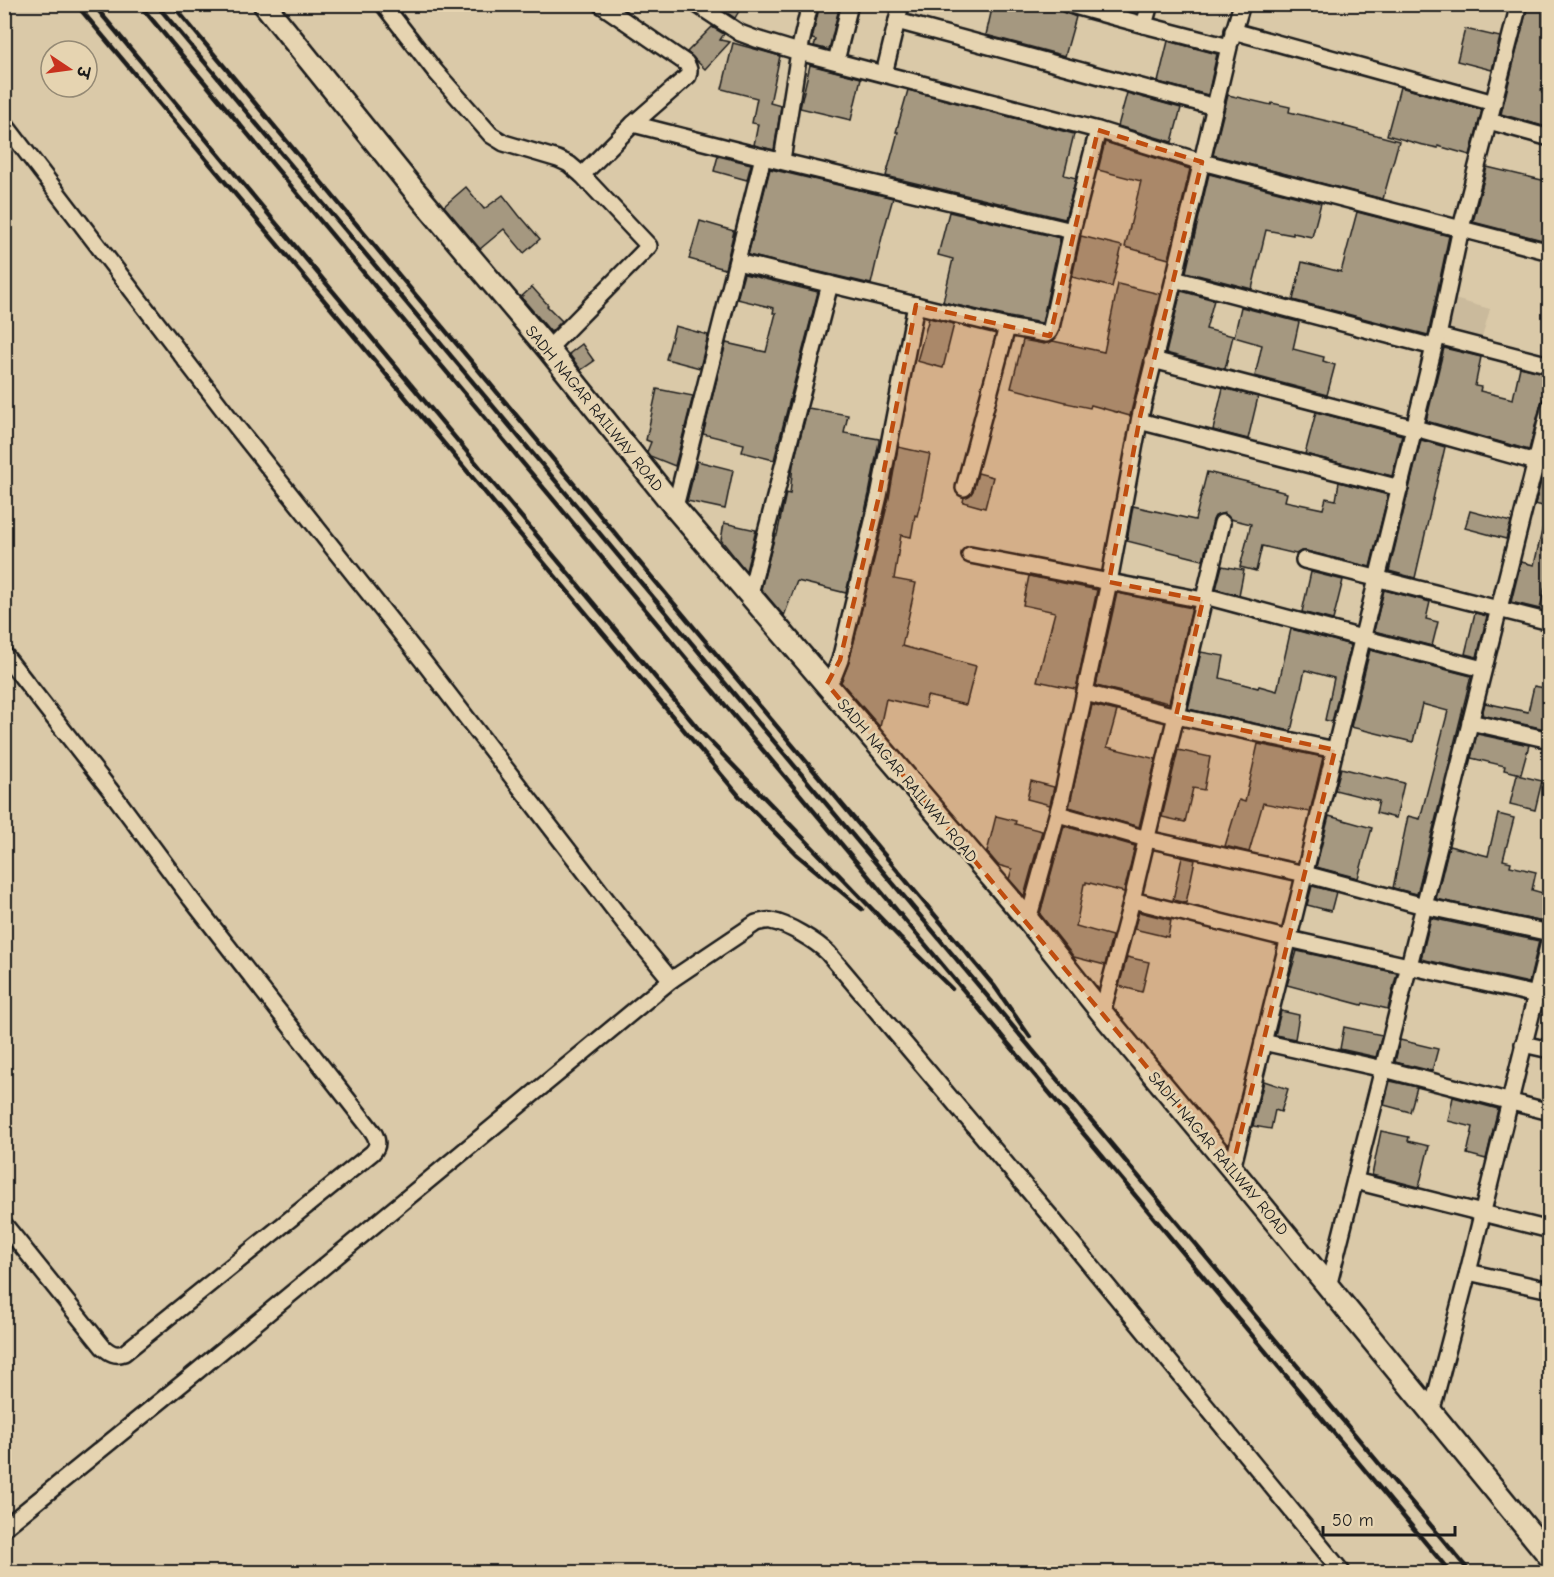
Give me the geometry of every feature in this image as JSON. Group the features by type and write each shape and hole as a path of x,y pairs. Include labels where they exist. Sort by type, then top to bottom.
{"street":[{"name":"SADH NAGAR RAILWAY ROAD","path":"264,4 675,507 1028,920 1550,1557"},
{"path":"383,4 435,71 491,135 504,143 569,164 649,246 548,349"},
{"path":"582,175 633,124 688,76 689,68 686,63 600,4"},
{"path":"782,160 799,52 810,4"},
{"path":"836,61 850,4"},
{"path":"884,74 901,4"},
{"path":"1067,4 1229,47"},
{"path":"1144,25 1150,4"},
{"path":"1028,920 1058,814 1109,582 1153,360 1233,31 1242,4"},
{"path":"1232,1169 1436,341 1461,228 1519,4"},
{"path":"701,6 740,33 799,52 1098,130 1202,162 1550,252"},
{"path":"897,21 1215,107"},
{"path":"1233,31 1494,103"},
{"path":"1489,121 1550,138"},
{"path":"4,123 235,425 426,665 629,929 671,980"},
{"path":"633,124 1072,231"},
{"path":"737,262 1007,327 1042,334 1049,332 1052,328 1072,231 1098,130"},
{"path":"675,507 763,157"},
{"path":"1174,279 1436,341 1550,365"},
{"path":"750,594 831,284"},
{"path":"827,684 834,675 840,660 876,506 916,305"},
{"path":"964,488 1007,327"},
{"path":"1153,360 1542,464"},
{"path":"1328,1287 1498,608 1542,464 1550,406"},
{"path":"1140,419 1143,422 1400,488"},
{"path":"1102,1013 1132,900 1222,523"},
{"path":"970,555 1204,598 1483,669"},
{"path":"1304,560 1550,622"},
{"path":"4,654 373,1132 377,1143 372,1153 124,1353 118,1355 108,1352 103,1347 4,1224"},
{"path":"1085,693 1176,716 1335,750"},
{"path":"1470,722 1550,740"},
{"path":"1058,814 1147,838 1305,874 1424,906 1550,933"},
{"path":"1132,900 1289,939 1542,996"},
{"path":"4,1528 198,1371 671,980 756,923 765,921 776,923 818,944 1050,1216 1342,1572"},
{"path":"1431,1413 1523,1044 1542,996 1550,938"},
{"path":"1263,1042 1383,1069 1550,1112"},
{"path":"1523,1044 1550,1050"},
{"path":"1355,1181 1550,1230"},
{"path":"1468,1272 1550,1290"}],"highlighted area":[{"path":"1098,130 1202,162 1140,417 1109,582 1203,600 1176,716 1335,750 1232,1169 827,684 840,660 879,496 916,305 1050,336"}],"shaded area":[{"path":"1451,298 1490,309 1480,344 1441,333"}],"building":[{"path":"714,4 743,4 735,18"},
{"path":"820,4 840,4 829,50 814,46 816,40 812,39"},
{"path":"993,4 1058,4 1061,11 1076,17 1065,56 986,35"},
{"path":"1528,4 1550,4 1550,62 1541,91 1550,95 1550,128 1501,114"},
{"path":"712,27 724,34 720,40 730,42 705,69 687,52"},
{"path":"1465,29 1500,37 1492,70 1457,61"},
{"path":"1168,41 1217,54 1208,95 1158,82"},
{"path":"733,43 780,56 770,103 781,106 774,150 754,145 758,124 752,123 757,98 722,89"},
{"path":"810,65 861,78 851,120 800,108"},
{"path":"1400,87 1482,110 1470,155 1387,135"},
{"path":"908,90 1074,134 1064,175 1076,178 1065,219 886,176"},
{"path":"1127,93 1181,108 1172,142 1118,126"},
{"path":"1228,95 1290,107 1289,112 1399,141 1383,199 1213,155"},
{"path":"1105,142 1190,169 1169,259 1125,247 1141,181 1098,170"},
{"path":"718,156 751,164 747,180 714,171"},
{"path":"1487,167 1546,181 1545,183 1550,184 1550,242 1473,222"},
{"path":"770,169 893,198 871,284 748,255"},
{"path":"1209,174 1321,203 1312,237 1266,230 1252,289 1186,272"},
{"path":"466,187 484,209 503,195 540,239 524,253 504,229 480,249 444,206"},
{"path":"949,212 1060,238 1042,323 943,302 953,259 938,255"},
{"path":"1357,212 1449,236 1428,335 1293,300 1302,262 1341,272"},
{"path":"700,221 734,231 725,269 689,259"},
{"path":"1081,236 1122,246 1112,287 1072,277"},
{"path":"744,274 818,292 774,460 742,452 744,444 703,434 726,343 766,352 776,313 773,313 774,308 737,299"},
{"path":"1118,284 1160,294 1130,416 1091,405 1090,408 1066,403 1011,388 1023,340 1044,344 1053,341 1104,352"},
{"path":"532,287 562,321 551,332 521,297"},
{"path":"1181,291 1214,300 1206,329 1233,336 1225,369 1166,353"},
{"path":"1241,307 1299,322 1293,349 1324,357 1323,361 1335,365 1327,395 1255,376 1262,345 1234,337"},
{"path":"929,318 954,324 943,368 917,361"},
{"path":"675,326 708,335 700,368 666,359"},
{"path":"582,344 594,361 581,370 569,354"},
{"path":"1444,348 1481,357 1475,386 1481,387 1480,391 1513,399 1520,367 1548,374 1546,383 1550,383 1550,397 1543,399 1541,403 1529,450 1426,421"},
{"path":"1223,388 1258,397 1248,439 1213,430"},
{"path":"657,389 693,396 675,466 650,456 647,452 651,442 646,440"},
{"path":"808,408 848,415 844,433 879,439 879,442 846,593 797,581 784,616 761,589 775,535 777,535 786,493 790,494 793,465"},
{"path":"1316,412 1402,435 1392,476 1305,454"},
{"path":"1421,440 1445,447 1415,578 1389,571"},
{"path":"898,447 930,454 911,537 901,535 894,579 916,583 902,646 976,666 966,705 927,696 925,708 886,699 880,727 841,682 849,662 889,498"},
{"path":"697,461 733,470 725,509 687,501"},
{"path":"1207,472 1276,489 1287,493 1285,501 1323,509 1326,498 1336,500 1339,482 1388,495 1370,567 1306,551 1296,554 1262,546 1256,571 1240,567 1251,524 1230,519 1224,513 1215,516 1213,520 1203,560 1127,541 1133,506 1195,520"},
{"path":"978,473 993,477 985,508 963,502 964,497 973,491"},
{"path":"1543,474 1550,475 1550,508 1535,504"},
{"path":"1470,511 1511,522 1506,539 1465,528"},
{"path":"1544,522 1550,523 1550,563 1540,609 1511,602 1521,562 1534,565"},
{"path":"724,523 756,530 746,571 721,540"},
{"path":"1222,566 1244,570 1239,595 1216,589"},
{"path":"1311,572 1343,580 1333,620 1302,612"},
{"path":"1029,576 1097,590 1076,689 1037,681 1055,612 1023,605"},
{"path":"1384,590 1430,602 1426,619 1438,622 1432,646 1374,631"},
{"path":"1117,593 1192,608 1169,703 1096,686"},
{"path":"1475,613 1487,616 1477,657 1465,654"},
{"path":"1291,629 1351,645 1332,722 1325,720 1334,678 1305,670 1291,731 1188,709 1201,652 1224,656 1220,678 1277,691"},
{"path":"1370,650 1471,676 1417,894 1393,888 1408,816 1420,819 1448,711 1422,704 1413,742 1351,727"},
{"path":"1534,686 1550,689 1550,730 1482,715 1485,703 1528,712"},
{"path":"1092,705 1117,711 1107,747 1156,759 1139,827 1069,807"},
{"path":"1477,734 1529,745 1521,774 1504,770 1505,766 1471,758"},
{"path":"1258,744 1323,757 1310,812 1263,803 1249,852 1225,846 1239,800 1245,802"},
{"path":"1178,750 1210,757 1204,790 1193,788 1185,822 1162,817"},
{"path":"1341,768 1404,783 1396,818 1376,813 1379,801 1335,790"},
{"path":"1517,775 1542,781 1535,810 1510,804"},
{"path":"1031,781 1054,787 1050,805 1027,799"},
{"path":"1498,814 1514,818 1503,860 1511,862 1510,866 1536,872 1532,890 1550,895 1548,923 1436,899 1449,846 1488,856"},
{"path":"996,816 1042,831 1024,896 1009,879 1012,869 998,865 987,852"},
{"path":"1329,816 1372,828 1358,878 1316,867"},
{"path":"1064,826 1135,846 1124,892 1086,882 1084,884 1076,926 1112,936 1105,965 1074,957 1040,914"},
{"path":"1182,857 1195,860 1186,903 1173,900"},
{"path":"1312,886 1336,892 1331,911 1307,905"},
{"path":"1139,912 1171,920 1168,937 1134,929"},
{"path":"1431,918 1539,941 1529,983 1421,959"},
{"path":"1297,951 1397,973 1388,1009 1363,1003 1362,1005 1287,985"},
{"path":"1127,957 1149,962 1142,992 1119,986"},
{"path":"1281,1011 1299,1015 1295,1039 1275,1035"},
{"path":"1344,1027 1382,1035 1376,1057 1340,1049"},
{"path":"1400,1040 1438,1049 1432,1071 1395,1062"},
{"path":"1264,1081 1288,1089 1281,1112 1275,1110 1271,1129 1253,1126"},
{"path":"1390,1081 1417,1087 1410,1112 1384,1105"},
{"path":"1453,1097 1498,1109 1486,1159 1467,1154 1473,1127 1448,1121"},
{"path":"1381,1131 1409,1137 1408,1141 1429,1146 1419,1187 1372,1175"}],"railway":[{"path":"76,4 740,797 796,854 862,909"},
{"path":"93,4 701,732 952,989"},
{"path":"139,4 1450,1572"},
{"path":"156,4 1470,1572"},
{"path":"172,4 995,987 1030,1037"}]}
